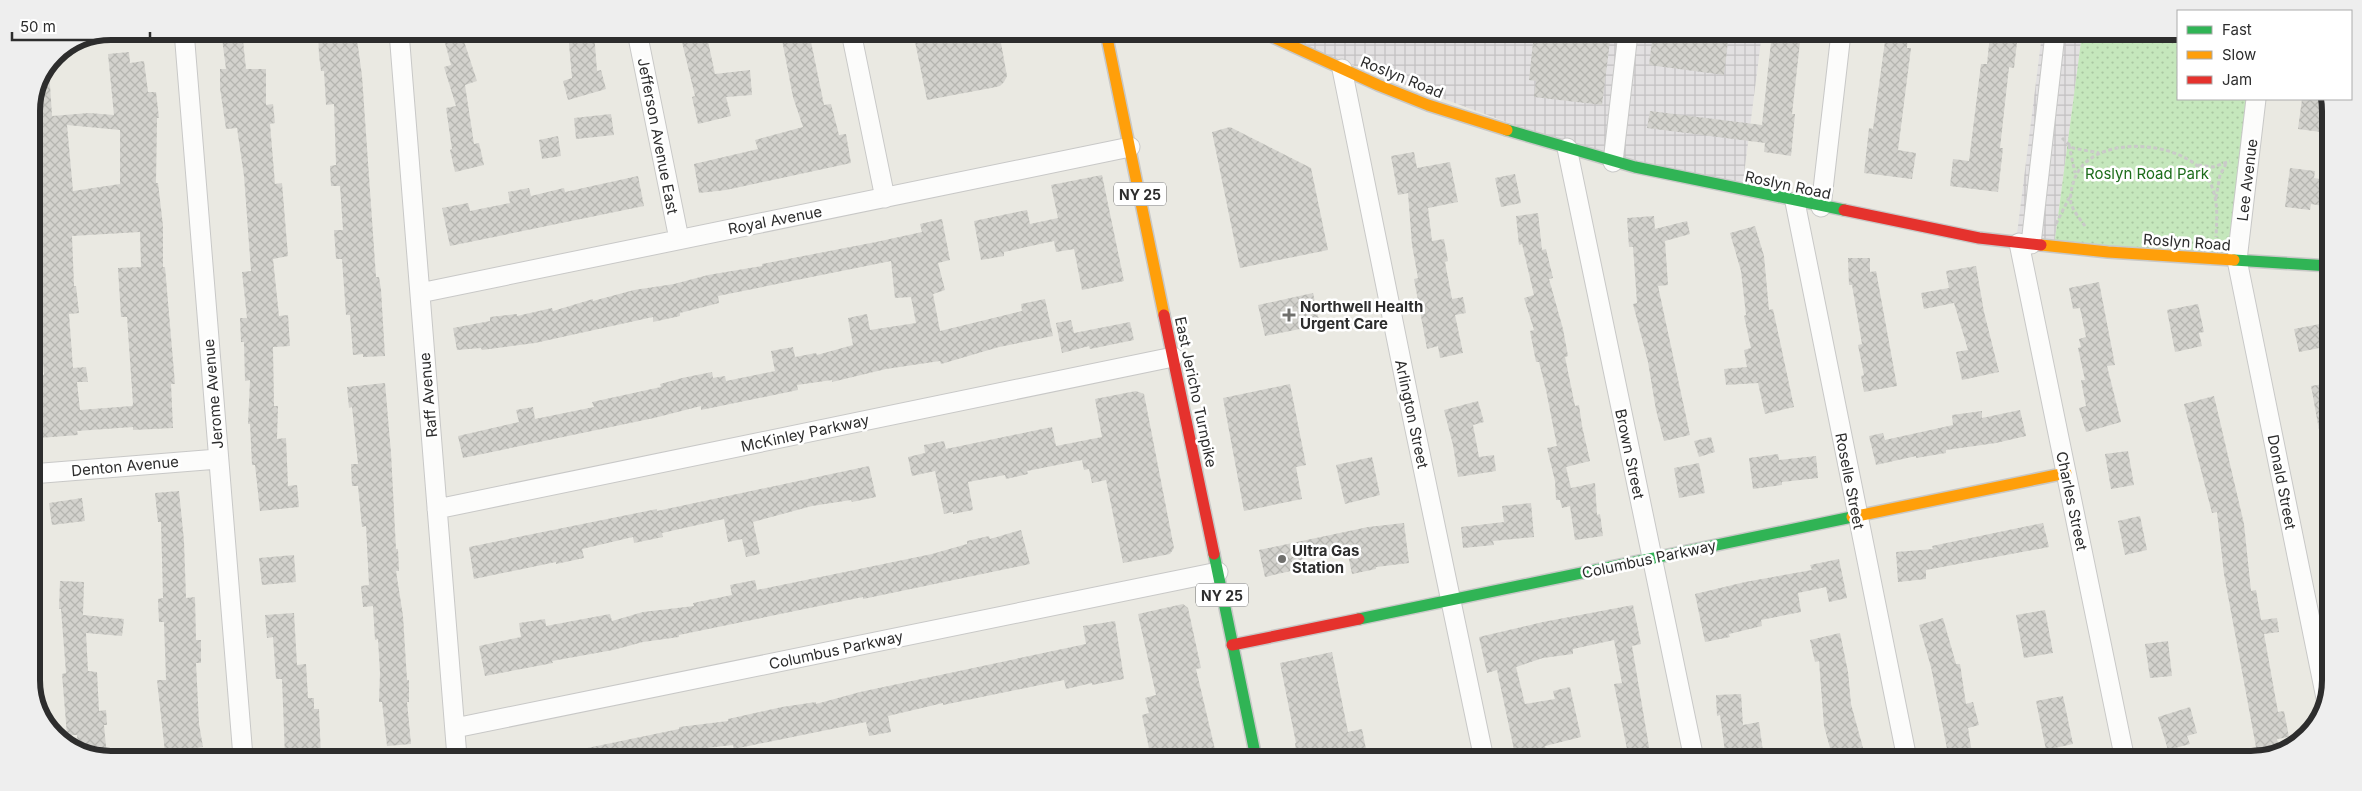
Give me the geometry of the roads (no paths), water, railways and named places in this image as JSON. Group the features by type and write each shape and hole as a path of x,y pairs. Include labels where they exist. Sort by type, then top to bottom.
{"main road":[{"name":"East Jericho Turnpike","path":"1108,40 1255,751"},
{"name":"Roslyn Road","path":"1279,40 1342,69 1428,104 1567,148 1613,162 1795,202 1952,234 2025,243 2322,265"},
{"name":"Columbus Parkway","path":"1232,645 2066,473"}],"street":[{"name":"Jerome Avenue","path":"185,40 242,751"},
{"name":"Raff Avenue","path":"400,40 457,751"},
{"name":"Jefferson Avenue East","path":"639,40 678,239"},
{"path":"853,40 885,198"},
{"path":"1613,162 1627,40"},
{"path":"1821,207 1840,40"},
{"name":"Charles Street","path":"2054,40 2044,130 2025,243 2066,473 2123,751"},
{"name":"Arlington Street","path":"1342,69 1482,751"},
{"name":"Lee Avenue","path":"2237,260 2256,100"},
{"name":"Royal Avenue","path":"420,293 1130,147"},
{"name":"Brown Street","path":"1567,148 1692,751"},
{"name":"Roselle Street","path":"1795,202 1905,751"},
{"name":"Donald Street","path":"2237,260 2322,678"},
{"name":"McKinley Parkway","path":"437,509 1173,357"},
{"name":"Denton Avenue","path":"40,473 218,459"},
{"name":"Columbus Parkway","path":"455,728 1218,572"}],"place":[{"name":"Northwell Health Urgent Care","path":"1289,315"},
{"name":"Ultra Gas Station","path":"1282,559"}],"park label":[{"name":"Roslyn Road Park","path":"2147,173"}]}
